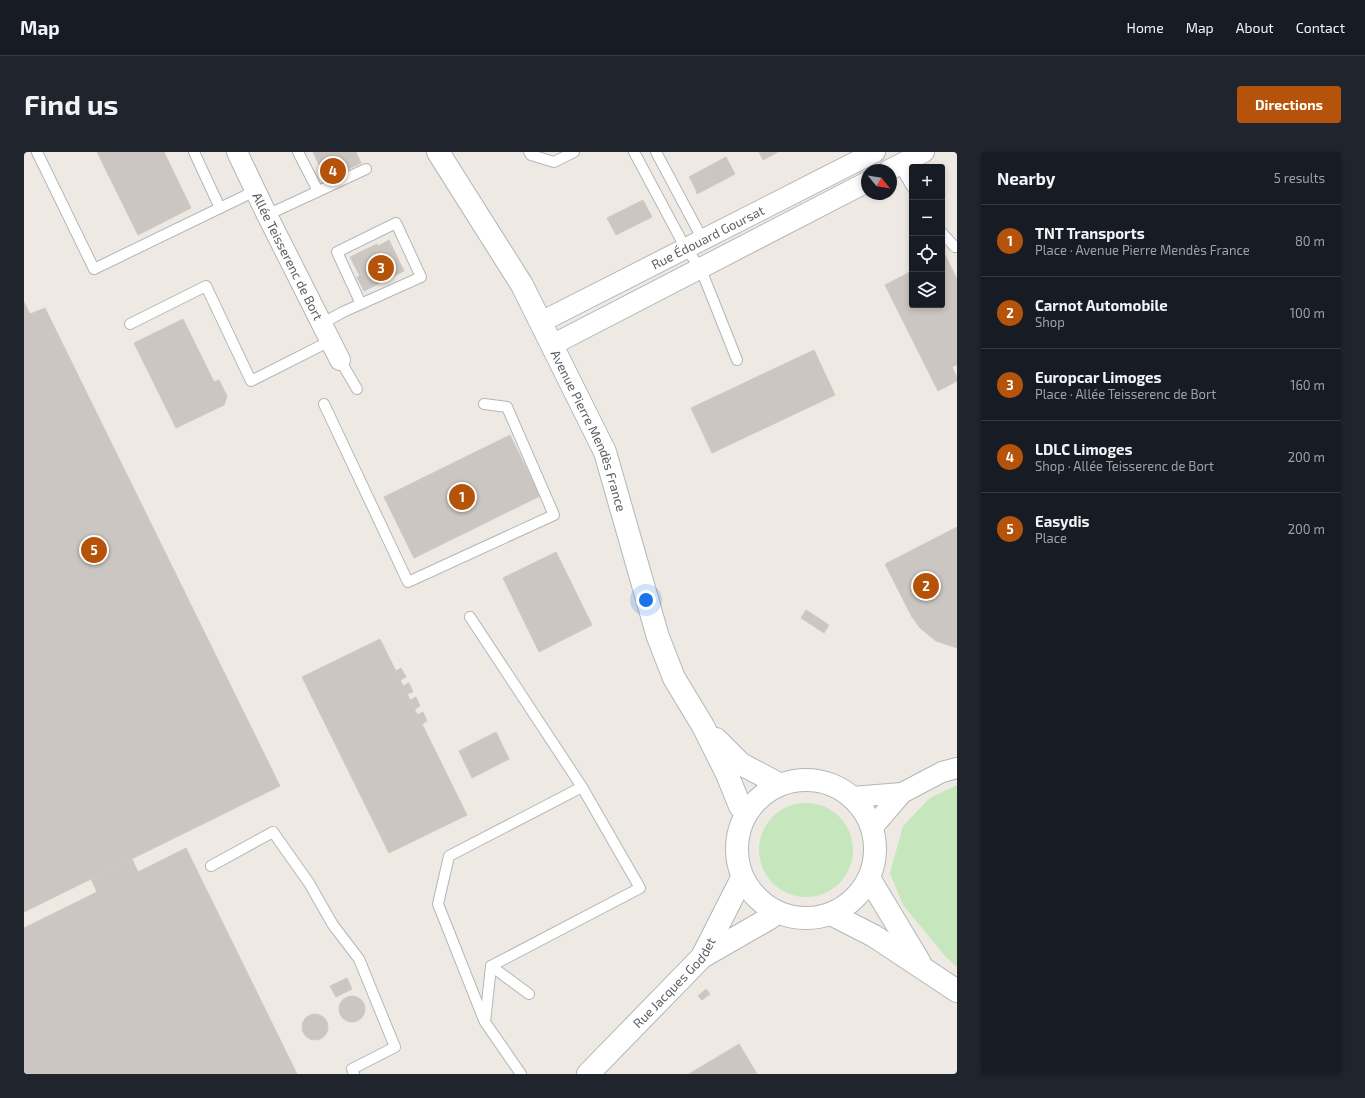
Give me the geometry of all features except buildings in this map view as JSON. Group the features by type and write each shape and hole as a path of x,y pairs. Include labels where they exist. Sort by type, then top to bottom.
{"main road":[{"name":"Avenue Pierre Mendès France","path":"438,152 522,285 605,452 658,637 674,678 703,726 727,774 740,806 746,812"},
{"name":"Avenue Pierre Mendès France","path":"703,726 741,764 779,784"},
{"path":"798,780 818,780 836,786 852,797 864,812 872,828 875,851 874,862 869,878 859,893 846,906 831,914 812,918 794,918 776,912 762,904 751,892 742,878 736,856 738,834 746,812 761,796 779,784 798,780"},
{"name":"Rue Jacques Goddet","path":"588,1074 702,957 742,878"},
{"path":"869,878 924,970"},
{"path":"702,957 770,918 776,912"},
{"path":"831,914 874,936 957,991"}],"street":[{"name":"Allée Teisserenc de Bort","path":"237,152 340,360"},
{"name":"Rue Édouard Goursat","path":"541,322 686,250 875,152"},
{"path":"897,166 924,152"},
{"name":"Rue Édouard Goursat","path":"552,345 861,185"},
{"path":"872,828 902,793 942,772 957,768"},
{"path":"852,797 902,793"}],"lane":[{"path":"37,152 94,269 255,191"},
{"path":"194,152 220,208"},
{"path":"298,152 318,191"},
{"path":"529,152 531,155 554,162 574,152"},
{"path":"634,152 686,250 700,268 737,360"},
{"path":"656,152 704,240"},
{"path":"267,215 366,169"},
{"path":"897,171 909,184"},
{"path":"130,324 206,286 250,381 326,332 361,304 421,277 396,223 337,252 361,304"},
{"path":"945,236 955,247 957,246"},
{"path":"340,360 358,389"},
{"path":"324,404 408,582 554,515 507,407 484,404"},
{"path":"470,618 582,787 640,888 491,966"},
{"path":"521,1074 485,1022 438,904 449,856 582,787"},
{"path":"211,866 273,832 308,883 333,925 359,959 395,1047 352,1069 354,1074"},
{"path":"491,966 529,994"},
{"path":"485,1022 491,966"}],"green space":[{"path":"957,785 957,967 946,957 903,905 890,873 903,826 930,798"},
{"path":"806,803 824,807 839,817 849,832 853,850 849,868 839,883 824,893 806,897 788,893 773,883 763,868 759,850 763,832 773,817 788,807"}],"place":[{"name":"LDLC Limoges","path":"333,171"},
{"name":"Europcar Limoges","path":"381,268"},
{"name":"TNT Transports","path":"462,497"},
{"name":"Easydis","path":"94,550"},
{"name":"Carnot Automobile","path":"926,586"}]}
